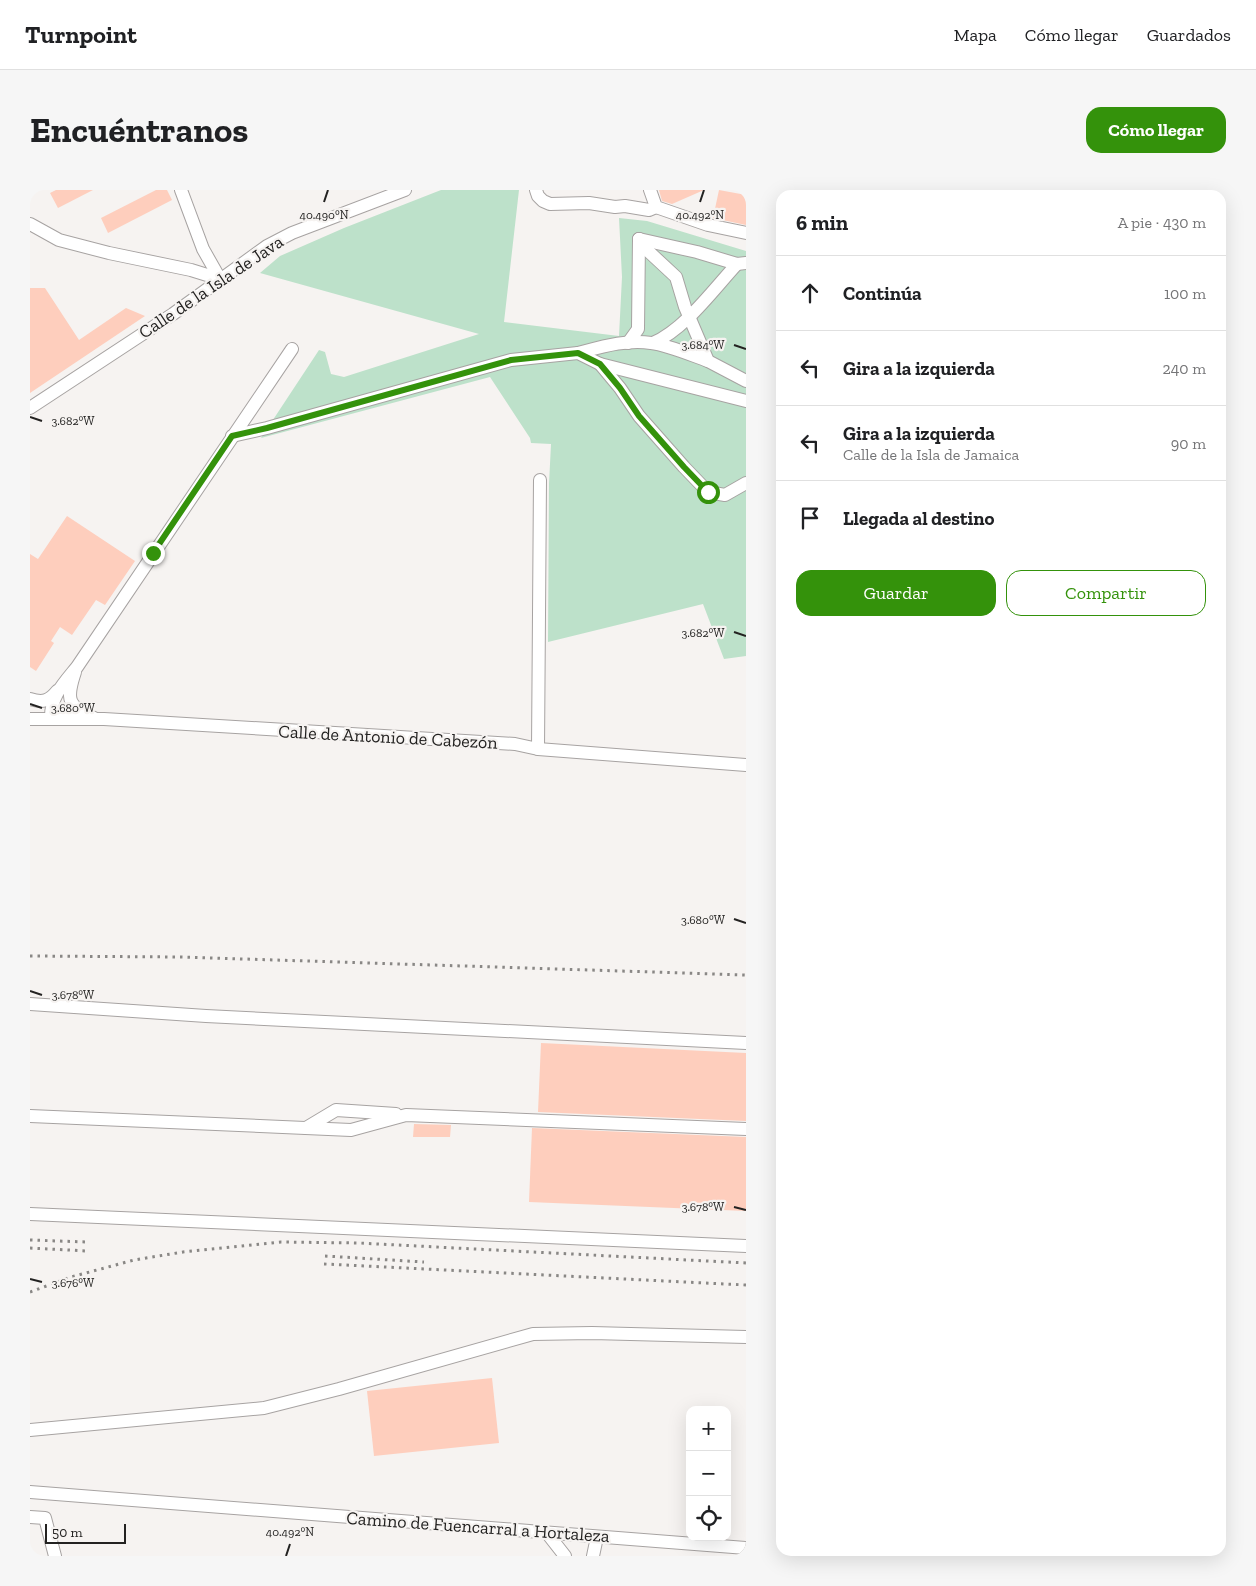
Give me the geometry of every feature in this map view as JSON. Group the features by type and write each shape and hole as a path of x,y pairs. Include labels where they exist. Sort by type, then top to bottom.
{"street":[{"path":"181,190 204,249 220,279"},
{"name":"Calle de la Isla de Java","path":"30,408 173,314 267,246 280,239 405,190"},
{"path":"536,190 538,196 550,204 589,203 650,210 656,207 708,225 746,233"},
{"path":"650,190 656,207"},
{"path":"30,224 59,240 109,254 191,270 220,279"},
{"path":"639,239 741,264 681,326 653,343"},
{"path":"639,239 647,250 676,277 689,317 708,361"},
{"path":"628,343 638,329 639,239"},
{"path":"232,436 511,360 578,353 608,345 639,342 653,343 708,361 746,381"},
{"path":"30,699 44,701 51,698 77,667 292,349"},
{"path":"578,353 600,364 746,401"},
{"path":"600,364 620,388 639,416 708,492 725,495 746,484"},
{"path":"538,750 540,480"},
{"path":"77,667 71,684 70,694 72,702 76,709 98,719"},
{"path":"51,719 51,709 59,688"},
{"name":"Calle de Antonio de Cabezón","path":"30,719 98,719 515,744 538,750 746,765"},
{"path":"30,1004 206,1016 746,1042"},
{"path":"305,1128 336,1110 406,1115 746,1129"},
{"path":"30,1116 350,1130 406,1115"},
{"path":"30,1214 746,1246"},
{"path":"30,1430 264,1408 339,1389 532,1334 592,1333 746,1337"},
{"name":"Camino de Fuencarral a Hortaleza","path":"30,1492 746,1548"},
{"path":"30,1517 45,1518 55,1556"},
{"path":"547,1533 565,1556"},
{"path":"593,1556 596,1537"}],"green space":[{"path":"441,190 519,190 504,322 619,336 622,277 619,218 647,221 746,251 746,656 724,659 703,604 548,642 551,444 531,443 530,438 490,377 261,438 319,350 325,352 331,374 344,377 479,334 260,273 280,256 344,228"}],"building":[{"path":"56,190 93,190 58,208 50,193"},
{"path":"156,190 167,190 172,200 108,233 101,218"},
{"path":"659,190 704,190 672,204 662,201"},
{"path":"719,190 746,195 746,225 713,218"},
{"path":"30,288 45,288 79,340 126,308 145,316 30,393"},
{"path":"67,516 135,561 105,605 96,600 72,635 60,627 51,641 54,643 36,671 30,667 30,554 38,559"},
{"path":"541,1043 746,1053 746,1121 538,1112"},
{"path":"414,1124 451,1125 450,1137 413,1137"},
{"path":"532,1128 746,1137 746,1211 529,1202"},
{"path":"492,1378 499,1443 374,1456 367,1391"}],"railway":[{"path":"30,956 181,957 746,975"},
{"path":"30,1240 86,1242"},
{"path":"30,1292 71,1277 134,1260 183,1252 281,1242 359,1243 746,1263"},
{"path":"30,1248 87,1251"},
{"path":"325,1256 424,1262"},
{"path":"324,1264 746,1285"}],"route":[{"path":"153,553 232,436 511,360 578,353 600,364 620,388 639,416 708,492"}]}
